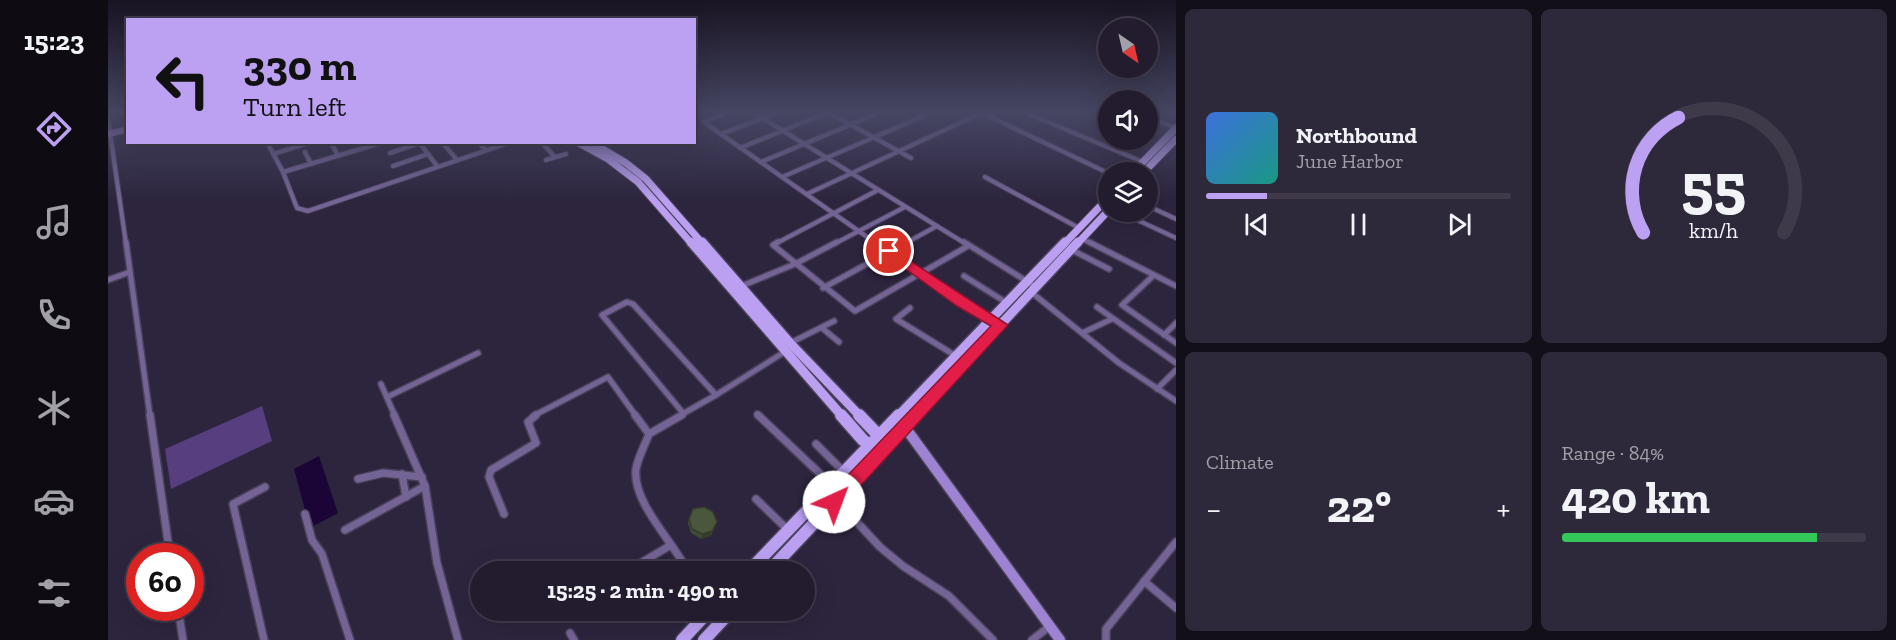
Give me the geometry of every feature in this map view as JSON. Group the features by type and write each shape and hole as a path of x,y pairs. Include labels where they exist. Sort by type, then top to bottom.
{"main road":[{"path":"1143,162 1164,141"},
{"path":"1154,162 1174,141"},
{"path":"580,144 647,186 730,290 884,449"},
{"path":"594,144 626,163 740,287 787,348"},
{"path":"618,166 626,163"},
{"path":"758,561 1079,228 1098,212"},
{"path":"778,561 1072,250 1098,217"},
{"path":"704,640 722,621"},
{"path":"682,640 698,622"}],"street":[{"path":"111,141 168,543"},
{"path":"730,141 1000,326"},
{"path":"740,148 757,141"},
{"path":"799,141 995,262 1034,290 1082,333 1156,389 1176,401"},
{"path":"761,162 811,141"},
{"path":"782,177 867,141"},
{"path":"879,141 911,158"},
{"path":"807,194 919,141"},
{"path":"1040,141 1098,168"},
{"path":"1093,141 1143,162"},
{"path":"268,144 283,172 297,208 308,211 505,144"},
{"path":"273,154 306,144"},
{"path":"332,144 338,156"},
{"path":"355,144 358,150"},
{"path":"283,172 378,144"},
{"path":"390,153 416,144"},
{"path":"420,144 438,166"},
{"path":"444,144 457,160"},
{"path":"480,144 486,150"},
{"path":"543,144 555,157"},
{"path":"305,152 311,164"},
{"path":"393,166 428,154"},
{"path":"546,160 566,154"},
{"path":"985,177 1079,228"},
{"path":"878,190 774,243 774,247 855,311 968,246"},
{"path":"730,290 795,264 905,207"},
{"path":"1158,211 1176,219"},
{"path":"1142,222 1176,238"},
{"path":"823,288 937,226"},
{"path":"1082,239 1176,286"},
{"path":"1072,250 1109,269"},
{"path":"108,280 130,272"},
{"path":"1154,275 1122,305 1176,343"},
{"path":"964,276 1007,303"},
{"path":"683,413 602,315 627,302 633,304 716,395"},
{"path":"1096,307 1176,363"},
{"path":"910,308 896,319 956,356"},
{"path":"1082,333 1112,319"},
{"path":"681,561 645,501 637,477 637,467 649,434 834,321"},
{"path":"1164,335 1176,323"},
{"path":"822,328 839,342"},
{"path":"387,397 478,353"},
{"path":"1156,389 1176,370"},
{"path":"504,514 489,477 491,470 536,443 528,422 530,417 608,377 649,434"},
{"path":"381,384 425,486 437,563 458,640"},
{"path":"757,414 841,495 854,519 880,547 903,566 949,597 993,640"},
{"path":"893,421 910,434 1060,640"},
{"path":"816,444 854,481"},
{"path":"358,479 383,473 422,477"},
{"path":"402,474 406,497"},
{"path":"345,530 425,486"},
{"path":"264,640 233,504 265,487"},
{"path":"756,499 788,530"},
{"path":"305,514 350,640"},
{"path":"1106,640 1104,634 1106,628 1176,542"},
{"path":"644,561 671,545"},
{"path":"1144,582 1176,608"},
{"path":"180,621 183,640"},
{"path":"1032,640 1050,626"}],"shaded area":[{"path":"262,406 272,441 171,489 165,449"},
{"path":"319,456 338,513 310,528 294,469"}],"building":[{"path":"704,507 713,512 717,522 712,531 702,534 692,529 689,519 693,509"}],"route":[{"path":"834,502 1001,325 962,302 889,251"}]}
